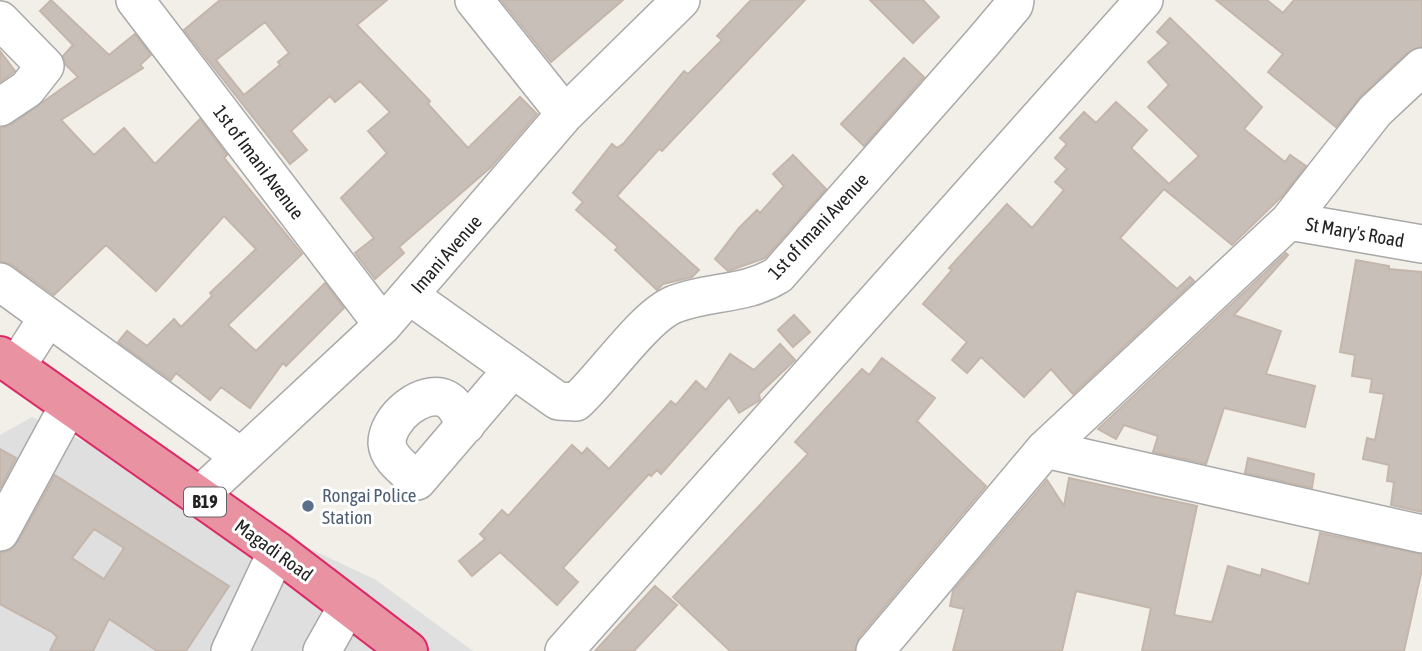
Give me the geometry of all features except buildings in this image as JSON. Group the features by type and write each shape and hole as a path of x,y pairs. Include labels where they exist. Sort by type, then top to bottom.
{"highway":[{"name":"Magadi Road","path":"8,362 277,551 408,651"}],"street":[{"name":"1st of Imani Avenue","path":"135,0 383,325"},
{"path":"474,0 565,114"},
{"name":"Imani Avenue","path":"198,497 383,325 565,114 681,0"},
{"name":"1st of Imani Avenue","path":"410,296 511,371 558,401 576,402 656,316 674,304 760,287 778,275 1006,15 1015,0"},
{"path":"564,651 1144,0"},
{"path":"0,20 45,66 27,89 0,107"},
{"path":"890,648 1045,449 1289,220 1375,111 1422,68"},
{"name":"St Mary's Road","path":"1289,220 1422,244"},
{"path":"0,282 241,457"},
{"path":"8,362 48,317"},
{"path":"466,425 511,371"},
{"path":"0,532 69,405"},
{"path":"1045,449 1422,534"},
{"path":"230,651 277,551"},
{"path":"322,651 348,605"}],"shaded area":[{"path":"32,417 376,580 473,651 0,651 0,435"}],"place":[{"name":"Rongai Police Station","path":"308,506"}]}
